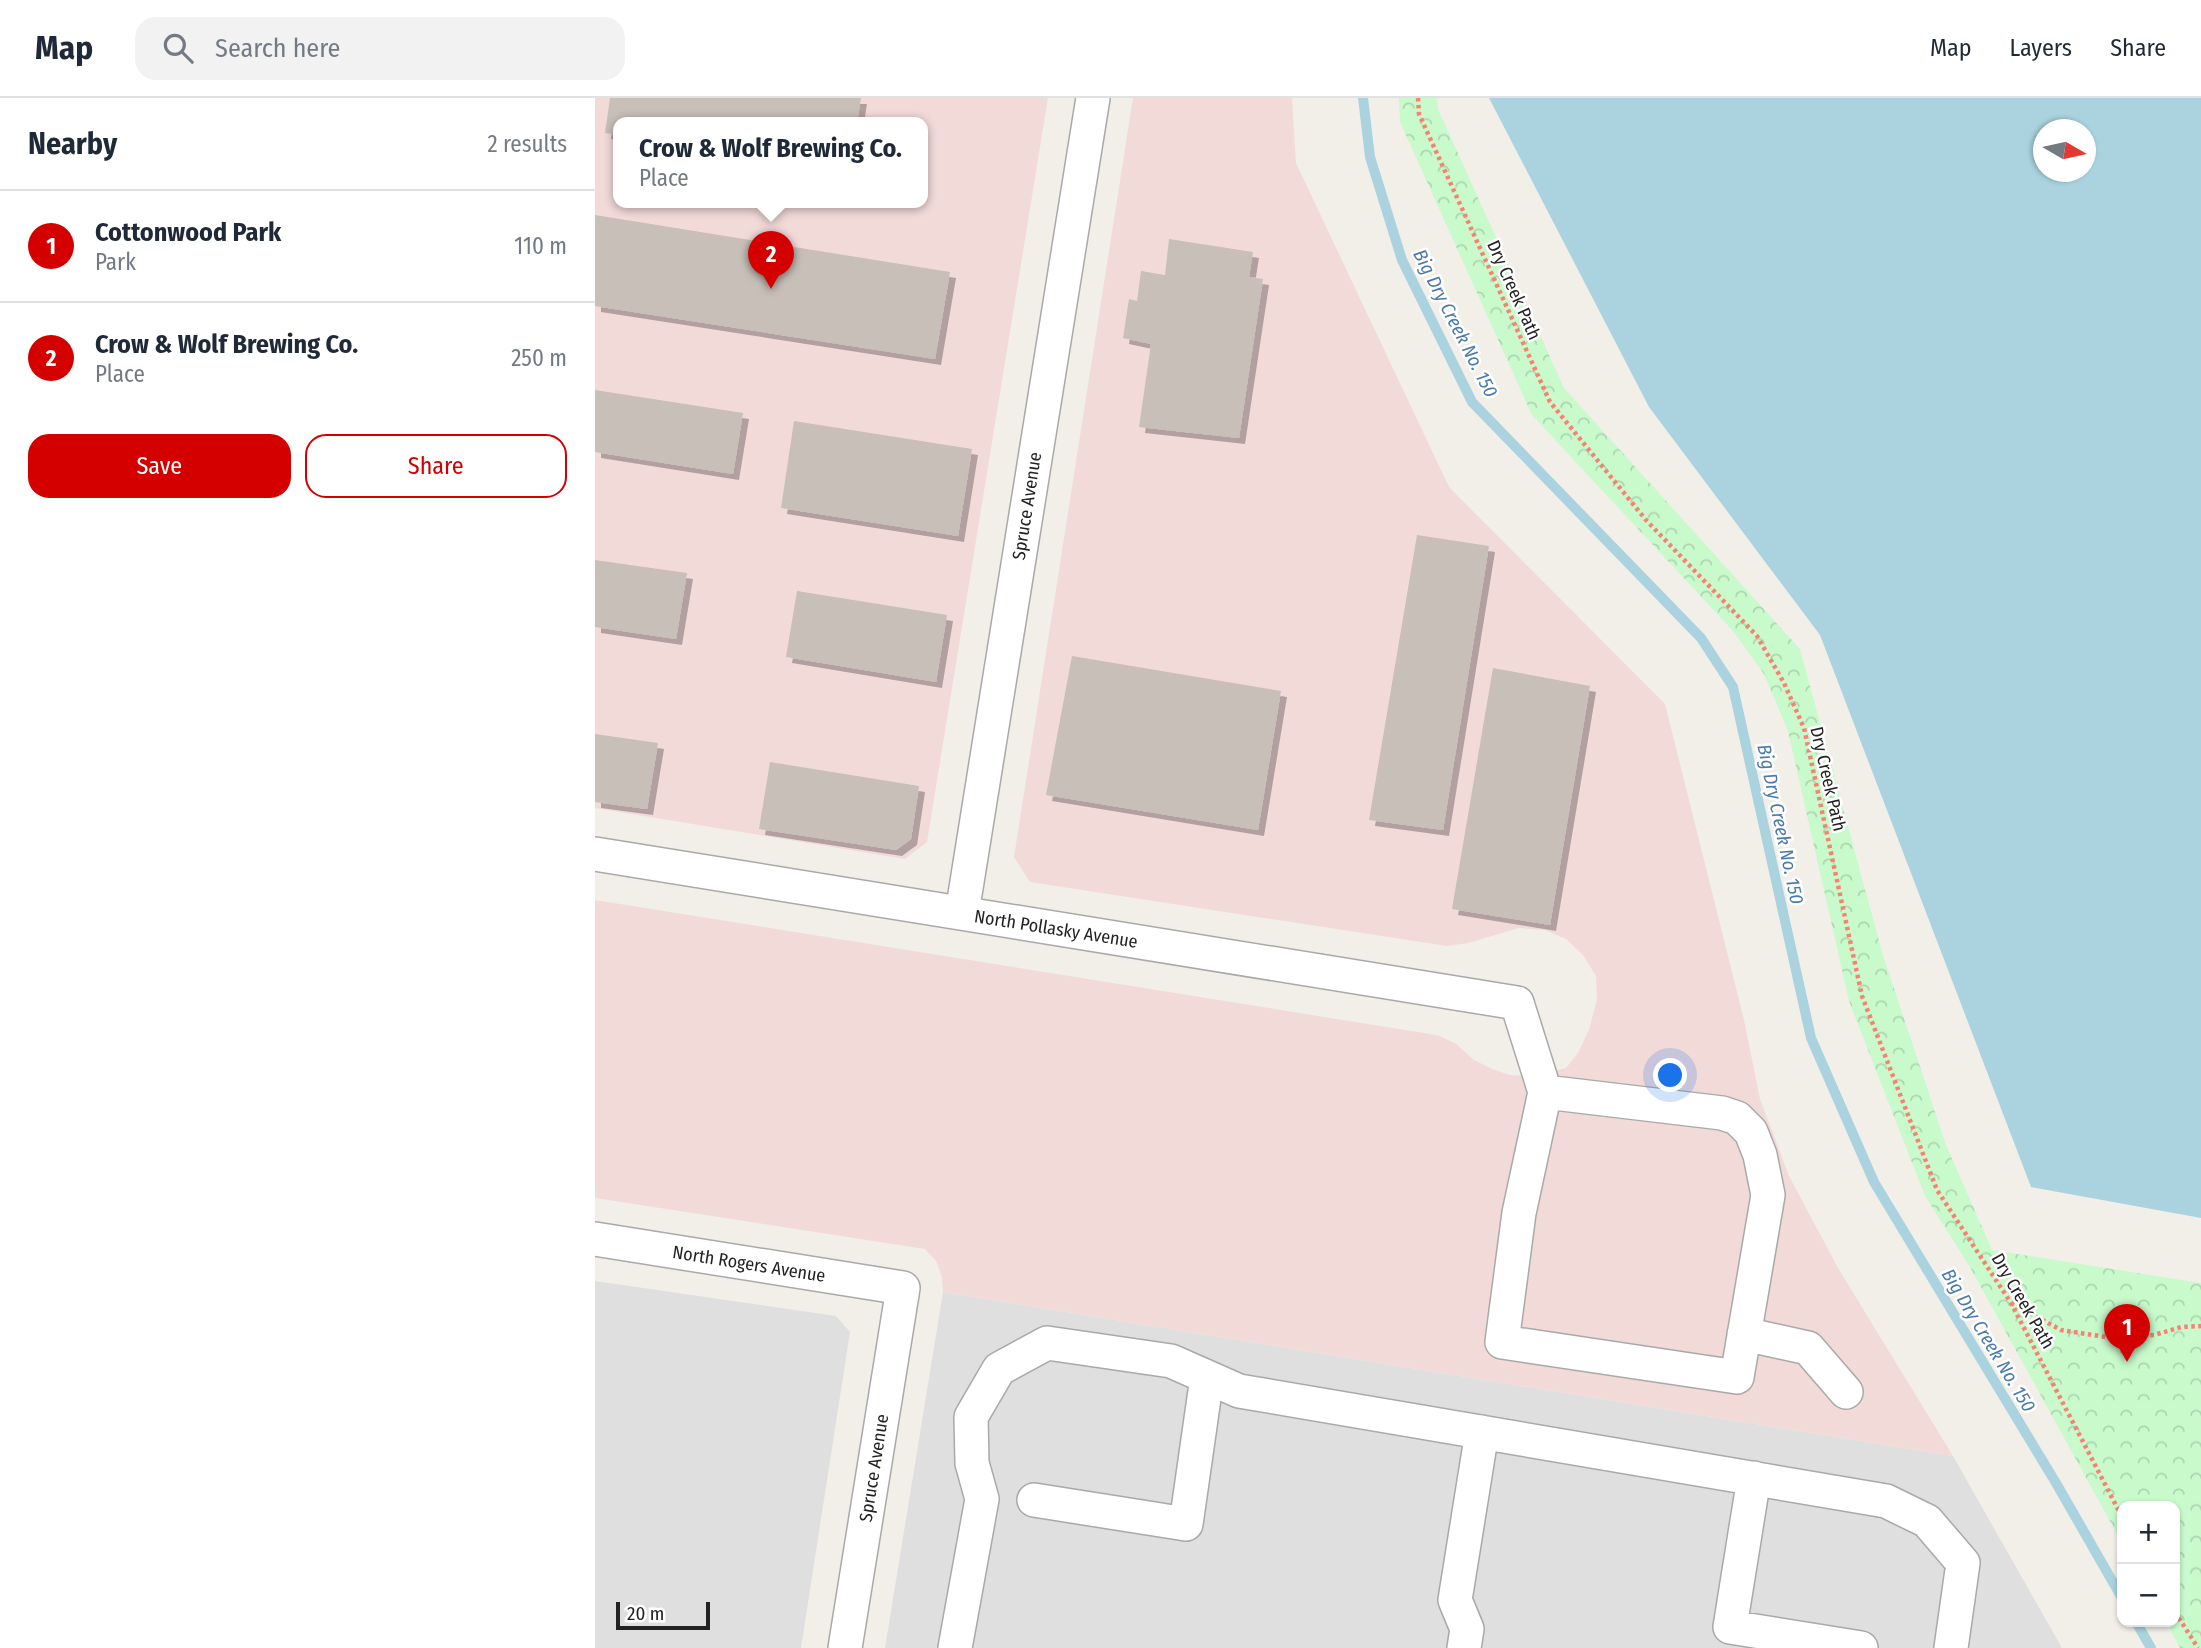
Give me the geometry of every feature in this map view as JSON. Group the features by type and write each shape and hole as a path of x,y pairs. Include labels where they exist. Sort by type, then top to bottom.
{"street":[{"name":"Spruce Avenue","path":"962,914 1093,98"},
{"name":"North Pollasky Avenue","path":"595,854 1517,1003 1545,1092"},
{"path":"1545,1092 1721,1113 1737,1118 1751,1132 1760,1155 1768,1195 1737,1377 1502,1342 1520,1213 1545,1092"},
{"name":"North Rogers Avenue","path":"595,1239 902,1288"},
{"name":"Spruce Avenue","path":"845,1648 902,1288"},
{"path":"1744,1334 1808,1348 1846,1392"},
{"path":"955,1648 982,1499 972,1463 971,1417 999,1369 1047,1343 1171,1361 1239,1391 1885,1501 1927,1521 1963,1563 1951,1648"},
{"path":"1034,1500 1186,1524 1207,1377"},
{"path":"1464,1648 1467,1629 1455,1600 1482,1432"},
{"path":"1754,1478 1730,1627 1861,1648"}],"path":[{"name":"Dry Creek Path","path":"1418,98 1419,114 1550,402 1646,520 1758,636 1784,683 1804,728 1862,996 1937,1190 2011,1303 2117,1507"},
{"path":"2011,1303 2061,1330 2112,1338 2154,1335 2181,1327 2201,1326"},
{"path":"2180,1620 2198,1648"}],"shaded area":[{"path":"595,98 1048,98 927,842 905,859 595,808"},
{"path":"1133,98 1292,98 1296,163 1449,487 1665,704 1744,1020 1760,1099 1789,1176 1838,1268 1953,1456 943,1292 942,1277 936,1261 925,1249 595,1198 595,900 1440,1036 1456,1044 1474,1060 1510,1075 1533,1076 1566,1068 1578,1053 1589,1030 1597,999 1596,976 1583,955 1566,939 1545,930 1519,928 1468,943 1447,946 1030,882 1014,857"},
{"path":"595,1281 836,1316 850,1332 801,1648 595,1648"},
{"path":"943,1292 1953,1456 2062,1648 885,1648"}],"green space":[{"path":"1399,98 1437,98 1438,109 1564,388 1800,649 1882,952 1946,1145 1992,1250 2201,1283 2201,1648 2180,1648 2169,1627 2180,1627 2180,1501 2117,1501 2117,1534 1970,1267 1925,1196 1849,1001 1788,731 1764,674 1733,631 1532,415 1400,122"}],"water":[{"path":"1489,98 2201,98 2201,1218 2031,1187 1820,635 1649,407"}],"building":[{"path":"610,98 861,98 858,117 613,117 613,134 605,133"},
{"path":"595,215 950,272 935,359 595,306"},
{"path":"1169,239 1253,252 1249,277 1263,279 1239,438 1139,427 1151,344 1123,338 1129,299 1137,301 1141,271 1165,275"},
{"path":"595,390 743,413 733,474 595,452"},
{"path":"794,421 972,449 958,536 781,508"},
{"path":"1417,535 1489,546 1443,830 1369,820"},
{"path":"595,560 687,573 676,639 595,627"},
{"path":"797,591 947,615 936,682 786,657"},
{"path":"1072,656 1281,691 1258,830 1046,795"},
{"path":"1493,668 1590,686 1550,925 1452,909"},
{"path":"595,734 658,743 647,809 595,802"},
{"path":"770,762 919,786 911,839 896,850 759,829"}],"waterway":[{"name":"Big Dry Creek No. 150","path":"1363,98 1370,157 1402,260 1472,402 1701,638 1733,687 1811,1038 1874,1182 2117,1589"},
{"name":"Big Dry Creek No. 150","path":"2139,1627 2151,1648"}],"place":[{"name":"Crow & Wolf Brewing Co.","path":"771,289"},
{"name":"Cottonwood Park","path":"2127,1362"}]}
